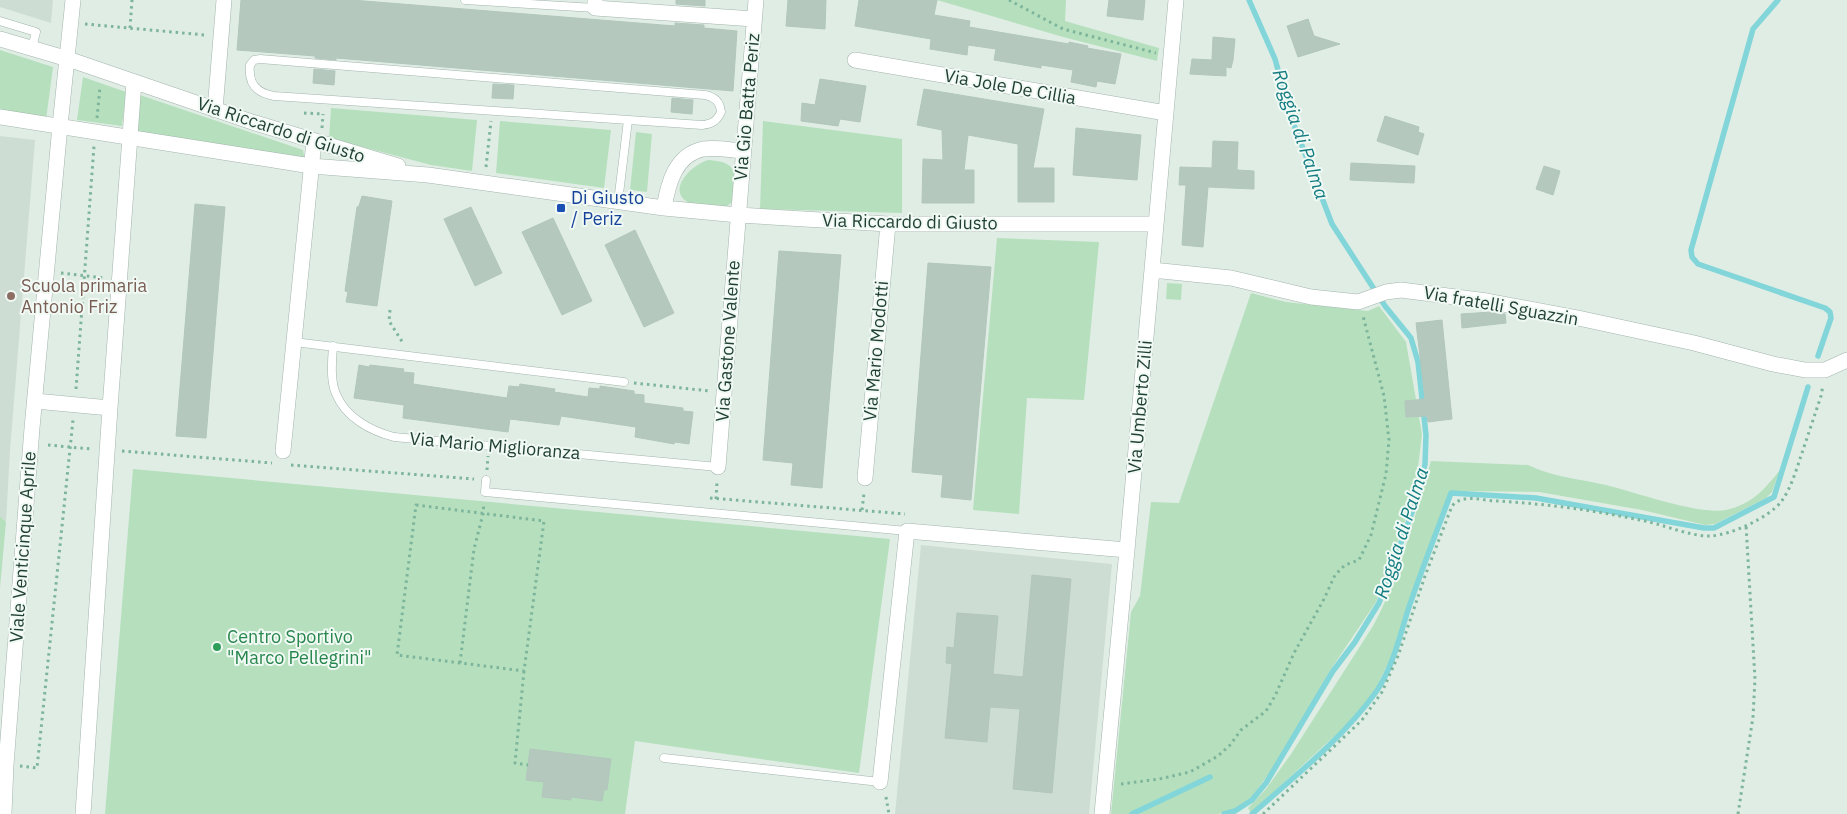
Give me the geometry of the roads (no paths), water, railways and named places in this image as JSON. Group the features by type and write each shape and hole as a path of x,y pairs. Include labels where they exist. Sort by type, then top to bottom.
{"street":[{"path":"60,126 74,0"},
{"path":"215,110 224,0"},
{"name":"Via Gio Batta Periz","path":"738,215 756,0"},
{"name":"Via Umberto Zilli","path":"1102,814 1176,0"},
{"path":"595,4 647,6 754,19"},
{"name":"Via Riccardo di Giusto","path":"0,39 68,59 314,142 428,175"},
{"name":"Via Jole De Cillia","path":"855,60 1166,113"},
{"path":"83,814 134,82"},
{"name":"Via Riccardo di Giusto","path":"0,117 312,166 428,175 664,208 738,215 888,224 1156,224"},
{"name":"Viale Venticinque Aprile","path":"4,814 6,765 35,401 60,126"},
{"path":"283,451 314,142"},
{"path":"664,208 671,176 690,155 702,149 743,151"},
{"name":"Via Gastone Valente","path":"718,467 738,215"},
{"name":"Via Mario Modotti","path":"865,478 888,224"},
{"name":"Via fratelli Sguazzin","path":"1152,270 1231,278 1311,297 1364,300 1386,292 1401,290 1487,301 1694,343 1773,364 1805,370 1825,370 1847,360"},
{"path":"35,401 110,408"},
{"path":"880,782 907,531 1127,550"}],"lane":[{"path":"465,0 595,4"},
{"path":"0,21 36,32 32,48"},
{"path":"260,59 705,95 715,99 720,107 719,118 710,124 628,120 266,94 258,91 250,80 250,65 254,60 260,59"},
{"path":"618,202 628,120"},
{"path":"294,342 624,382"},
{"name":"Via Mario Miglioranza","path":"333,346 332,362 335,393 342,405 363,425 378,433 394,437 718,467"},
{"path":"486,480 485,492 907,531"},
{"path":"664,758 880,782"}],"waterway":[{"name":"Roggia di Palma","path":"1224,814 1235,811 1252,800 1266,783 1333,671 1355,642 1379,603 1419,493 1425,464 1426,435 1418,362 1411,338 1385,306 1332,224 1291,117 1275,59 1249,0"},
{"path":"1778,0 1753,29 1691,250 1692,257 1698,264 1825,308 1830,312 1831,318 1818,356"},
{"path":"1252,814 1334,741 1376,692 1392,662 1409,607 1451,493 1536,498 1704,528 1714,528 1774,497 1808,387"},
{"path":"1132,814 1210,777"}],"place":[{"name":"Di Giusto / Periz","path":"561,208"},
{"name":"Scuola primaria Antonio Friz","path":"11,296"},
{"name":"Centro Sportivo \"Marco Pellegrini\"","path":"217,647"}]}
